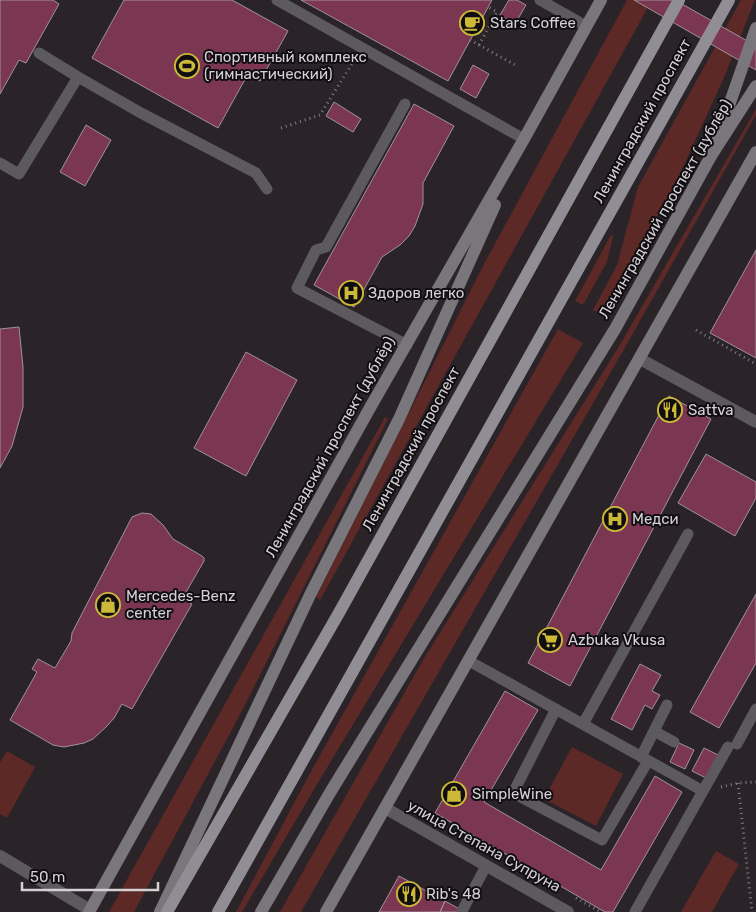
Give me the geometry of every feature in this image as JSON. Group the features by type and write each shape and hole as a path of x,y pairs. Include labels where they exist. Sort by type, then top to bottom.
{"main road":[{"name":"Ленинградский проспект (дублёр)","path":"90,911 352,440 601,0"},
{"name":"Ленинградский проспект","path":"167,912 345,602 679,0"},
{"name":"Ленинградский проспект","path":"218,912 728,0"},
{"path":"711,156 756,28"},
{"name":"Ленинградский проспект (дублёр)","path":"261,912 331,791 615,329 711,156 756,86"},
{"path":"160,912 310,595 399,419 524,138"},
{"path":"326,912 756,152"}],"street":[{"path":"640,359 756,422"},
{"name":"улица Степана Супруна","path":"385,808 568,912"},
{"path":"0,856 90,911"}],"lane":[{"path":"277,0 524,138"},
{"path":"540,0 586,26"},
{"path":"40,53 141,113 256,174 267,189"},
{"path":"0,163 18,174 78,76"},
{"path":"405,104 326,247 316,250 297,288 406,345"},
{"path":"583,724 688,534"},
{"path":"469,661 703,791"},
{"path":"556,710 513,793 602,840 645,759 654,731 666,705"},
{"path":"635,912 703,791 756,709"},
{"path":"654,731 674,742"},
{"path":"462,911 486,866"}],"path":[{"path":"479,45 497,12 488,7"},
{"path":"470,40 517,66"},
{"path":"281,128 320,115 362,48"},
{"path":"696,330 756,364"},
{"path":"703,791 738,782 756,782"},
{"path":"738,782 752,912"}],"shaded area":[{"path":"627,0 652,0 320,600 316,597 484,264"},
{"path":"741,0 755,0 723,80 671,193 601,314 593,310 617,265 638,187"},
{"path":"756,109 756,115 623,351 301,912 280,912 423,660 618,348"},
{"path":"611,235 613,236 607,262 583,305 575,301"},
{"path":"558,329 583,343 242,912 236,912 309,775"},
{"path":"385,417 388,419 243,709 134,912 109,912"},
{"path":"572,747 623,774 596,826 544,799"},
{"path":"7,751 35,767 7,818 0,814 0,763"},
{"path":"716,851 739,864 712,912 681,912"}],"building":[{"path":"0,0 53,0 59,4 26,63 19,60 0,94"},
{"name":"Спортивный комплекс (гимнастический)","path":"124,0 232,0 288,31 260,81 248,74 218,128 92,58"},
{"path":"301,0 492,0 448,81"},
{"path":"509,0 517,0 526,5 515,24 500,15"},
{"path":"634,0 675,0 756,46 756,70"},
{"path":"473,65 489,74 476,98 460,89"},
{"path":"334,102 361,119 353,132 326,116"},
{"path":"414,104 454,126 423,183 423,204 415,226 400,245 382,257 354,307 314,285"},
{"path":"86,125 111,140 85,186 60,172"},
{"path":"756,250 756,358 710,333"},
{"path":"19,327 23,367 23,407 12,446 0,468 0,329"},
{"path":"246,352 297,380 246,476 194,448"},
{"path":"669,396 711,419 570,686 528,663"},
{"path":"706,454 756,482 756,498 735,536 678,503"},
{"path":"142,513 151,514 163,525 173,539 204,558 182,599 192,604 132,709 122,704 114,718 93,739 64,747 53,745 10,720 37,672 32,669 38,659 55,668 71,641 72,633 132,517"},
{"path":"756,594 756,663 719,728 690,712"},
{"path":"640,664 661,675 652,691 660,695 652,709 645,705 632,730 611,719"},
{"path":"505,691 538,710 484,802 601,870 655,776 682,792 613,912 605,912 435,813"},
{"path":"679,743 694,750 685,769 670,762"},
{"path":"704,748 718,755 706,778 692,771"},
{"path":"399,876 445,901 440,912 379,912"},
{"path":"445,901 465,912 440,912"}],"place":[{"name":"Stars Coffee","path":"472,23"},
{"name":"Спортивный комплекс (гимнастический)","path":"187,66"},
{"name":"Здоров легко","path":"351,293"},
{"name":"Sattva","path":"670,410"},
{"name":"Медси","path":"615,519"},
{"name":"Mercedes-Benz center","path":"108,605"},
{"name":"Azbuka Vkusa","path":"550,640"},
{"name":"SimpleWine","path":"454,794"},
{"name":"Rib's 48","path":"409,894"}]}
